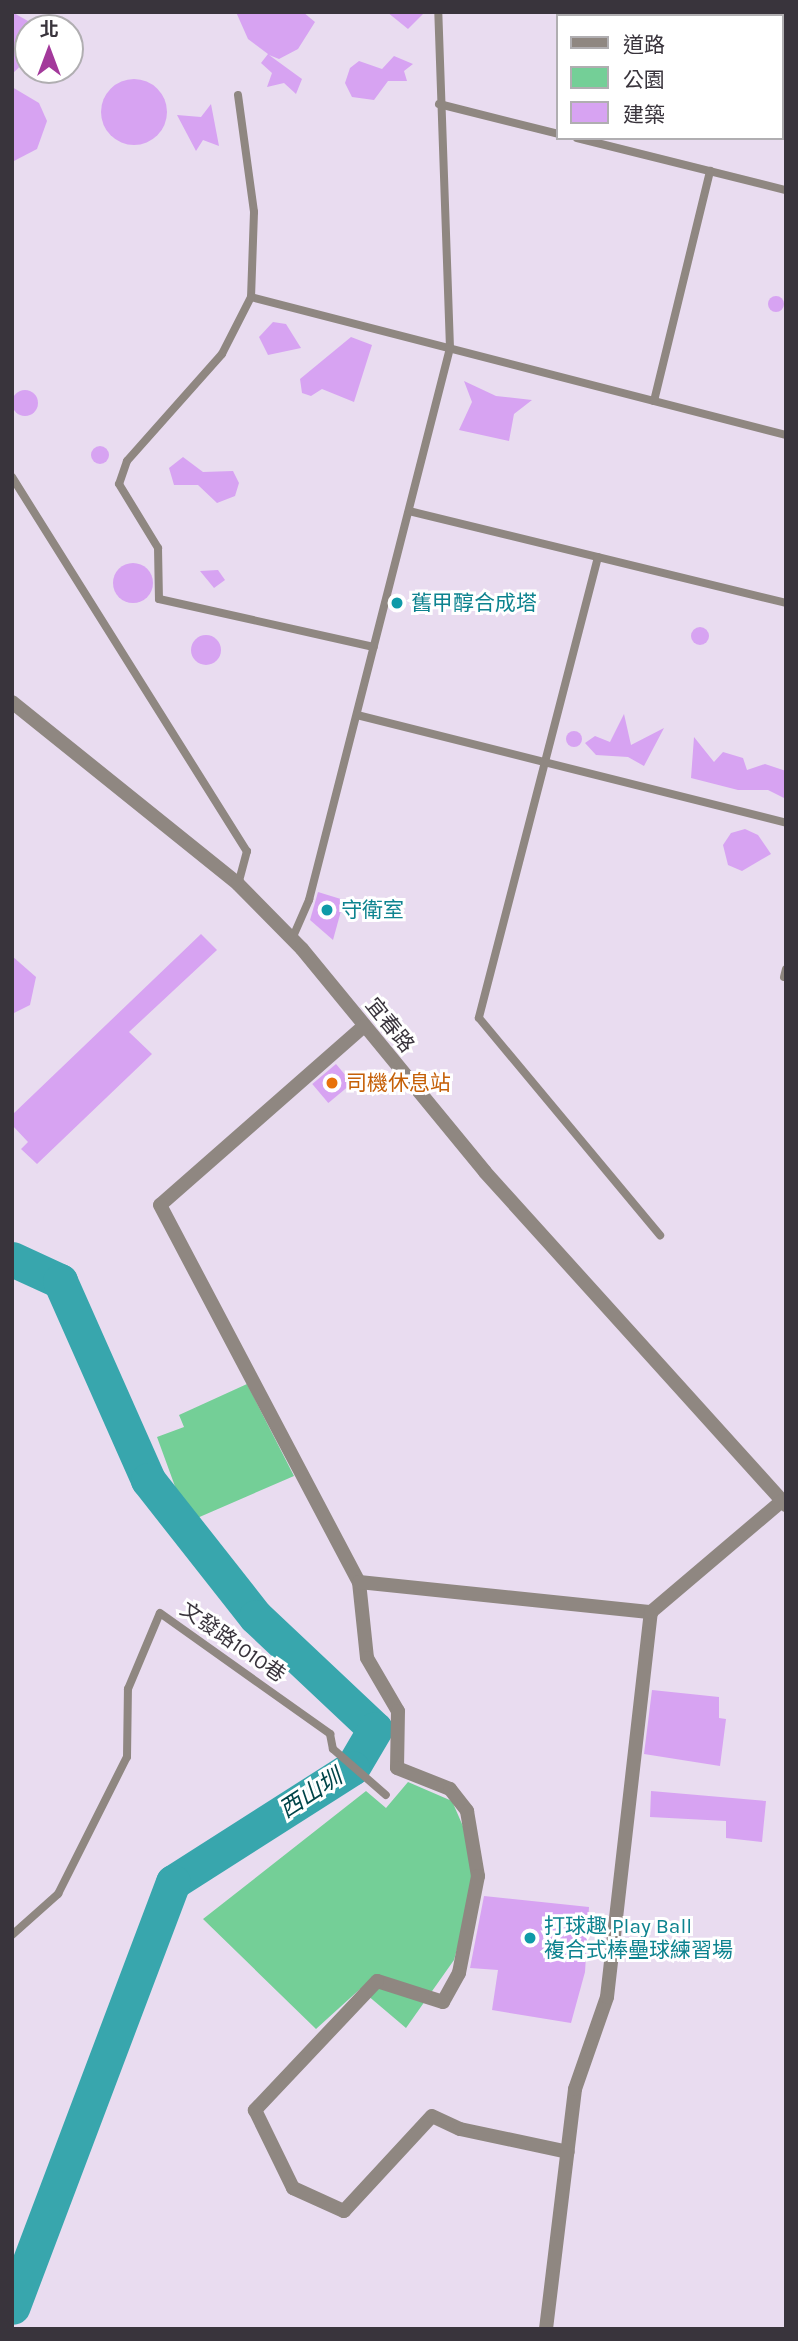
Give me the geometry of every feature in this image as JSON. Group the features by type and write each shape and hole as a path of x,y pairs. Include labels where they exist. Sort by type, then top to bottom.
{"street":[{"name":"宜春路","path":"12,702 237,884 292,939 485,1172 784,1503"},
{"path":"364,1026 160,1205 359,1582 367,1658 398,1711 397,1768 450,1789 467,1811 476,1836 473,1912 459,1973 443,2002 377,1981 255,2110 293,2188 344,2211 432,2116 460,2129 569,2152"},
{"path":"546,2329 575,2089 607,1997 651,1612 784,1503"},
{"path":"359,1582 651,1612"}],"lane":[{"path":"292,939 309,900 450,348 439,104 438,12"},
{"path":"238,95 254,212 251,297 222,354 127,461 119,484 158,548 159,599 374,647"},
{"path":"439,104 556,133"},
{"path":"585,140 786,190"},
{"path":"654,401 710,171"},
{"path":"251,297 786,435"},
{"path":"12,477 247,851 237,884"},
{"path":"408,511 786,603"},
{"path":"598,557 479,1018 660,1235"},
{"path":"357,715 543,764 786,823"},
{"name":"文發路1010巷","path":"12,1935 58,1894 127,1757 128,1689 160,1613 330,1734 333,1749 386,1796"}],"green space":[{"path":"247,1384 294,1476 188,1522 157,1437 184,1427 179,1415"},
{"path":"408,1782 452,1801 472,1847 472,1895 454,1960 406,2028 360,1989 316,2029 203,1919 366,1791 386,1808"}],"building":[{"path":"12,12 16,14 12,74"},
{"path":"236,12 303,12 315,22 298,49 279,59 269,55 302,79 296,94 284,83 267,87 272,73 261,63 268,54 248,39"},
{"path":"387,12 425,12 408,29"},
{"path":"394,56 413,64 404,71 407,81 388,81 374,100 352,97 345,83 350,68 359,61 382,69"},
{"path":"134,79 147,81 162,94 167,112 165,125 152,140 134,145 121,143 106,130 101,112 103,99 116,84"},
{"path":"12,87 39,103 47,121 37,149 12,162"},
{"path":"211,104 219,146 203,140 196,151 177,115 201,117"},
{"path":"776,296 782,298 782,310 776,312 770,310 768,304 770,298"},
{"path":"273,322 286,324 301,348 268,355 259,337"},
{"path":"351,337 372,345 354,402 322,389 311,396 302,393 300,379"},
{"path":"464,381 496,396 532,400 514,414 509,441 459,430 472,402"},
{"path":"25,390 34,394 38,403 34,412 25,416 16,412 12,403 16,394"},
{"path":"100,446 106,449 109,455 106,461 100,464 94,461 91,455 94,449"},
{"path":"183,457 203,472 233,471 239,483 235,496 217,503 198,485 174,485 169,468"},
{"path":"133,563 147,569 153,583 147,597 133,603 119,597 113,583 119,569"},
{"path":"218,570 225,580 214,588 200,571"},
{"path":"696,627 704,627 709,636 707,643 696,645 691,640 691,632"},
{"path":"206,635 212,636 220,644 220,656 212,664 206,665 200,664 192,656 191,650 192,644 200,636"},
{"path":"624,714 631,745 664,728 644,766 628,757 596,755 585,743 595,736 610,742"},
{"path":"574,731 580,733 580,745 574,747 568,745 566,739 568,733"},
{"path":"694,737 714,762 723,752 743,758 747,770 765,764 786,771 786,799 768,790 738,790 691,778"},
{"path":"745,829 758,835 771,854 742,871 728,865 723,845 731,833"},
{"name":"守衛室","path":"318,892 344,900 333,940 310,920"},
{"path":"201,934 217,950 129,1032 152,1054 37,1164 21,1149 28,1142 12,1125 12,1115"},
{"path":"12,956 36,977 30,1005 12,1014"},
{"name":"司機休息站","path":"336,1064 352,1083 328,1103 312,1084"},
{"path":"652,1690 719,1697 719,1718 726,1719 720,1766 644,1754"},
{"path":"651,1791 766,1801 762,1842 726,1838 726,1821 650,1817"},
{"name":"打球趣 Play Ball 複合式棒壘球練習場","path":"484,1896 589,1907 585,1972 571,2023 492,2010 498,1970 470,1968"}],"waterway":[{"name":"西山圳","path":"12,1259 60,1281 148,1480 256,1617 375,1729 352,1768 173,1882 12,2307"}],"place":[{"name":"舊甲醇合成塔","path":"397,603"},
{"name":"守衛室","path":"327,910"},
{"name":"司機休息站","path":"332,1083"},
{"name":"打球趣 Play Ball 複合式棒壘球練習場","path":"530,1938"}]}
